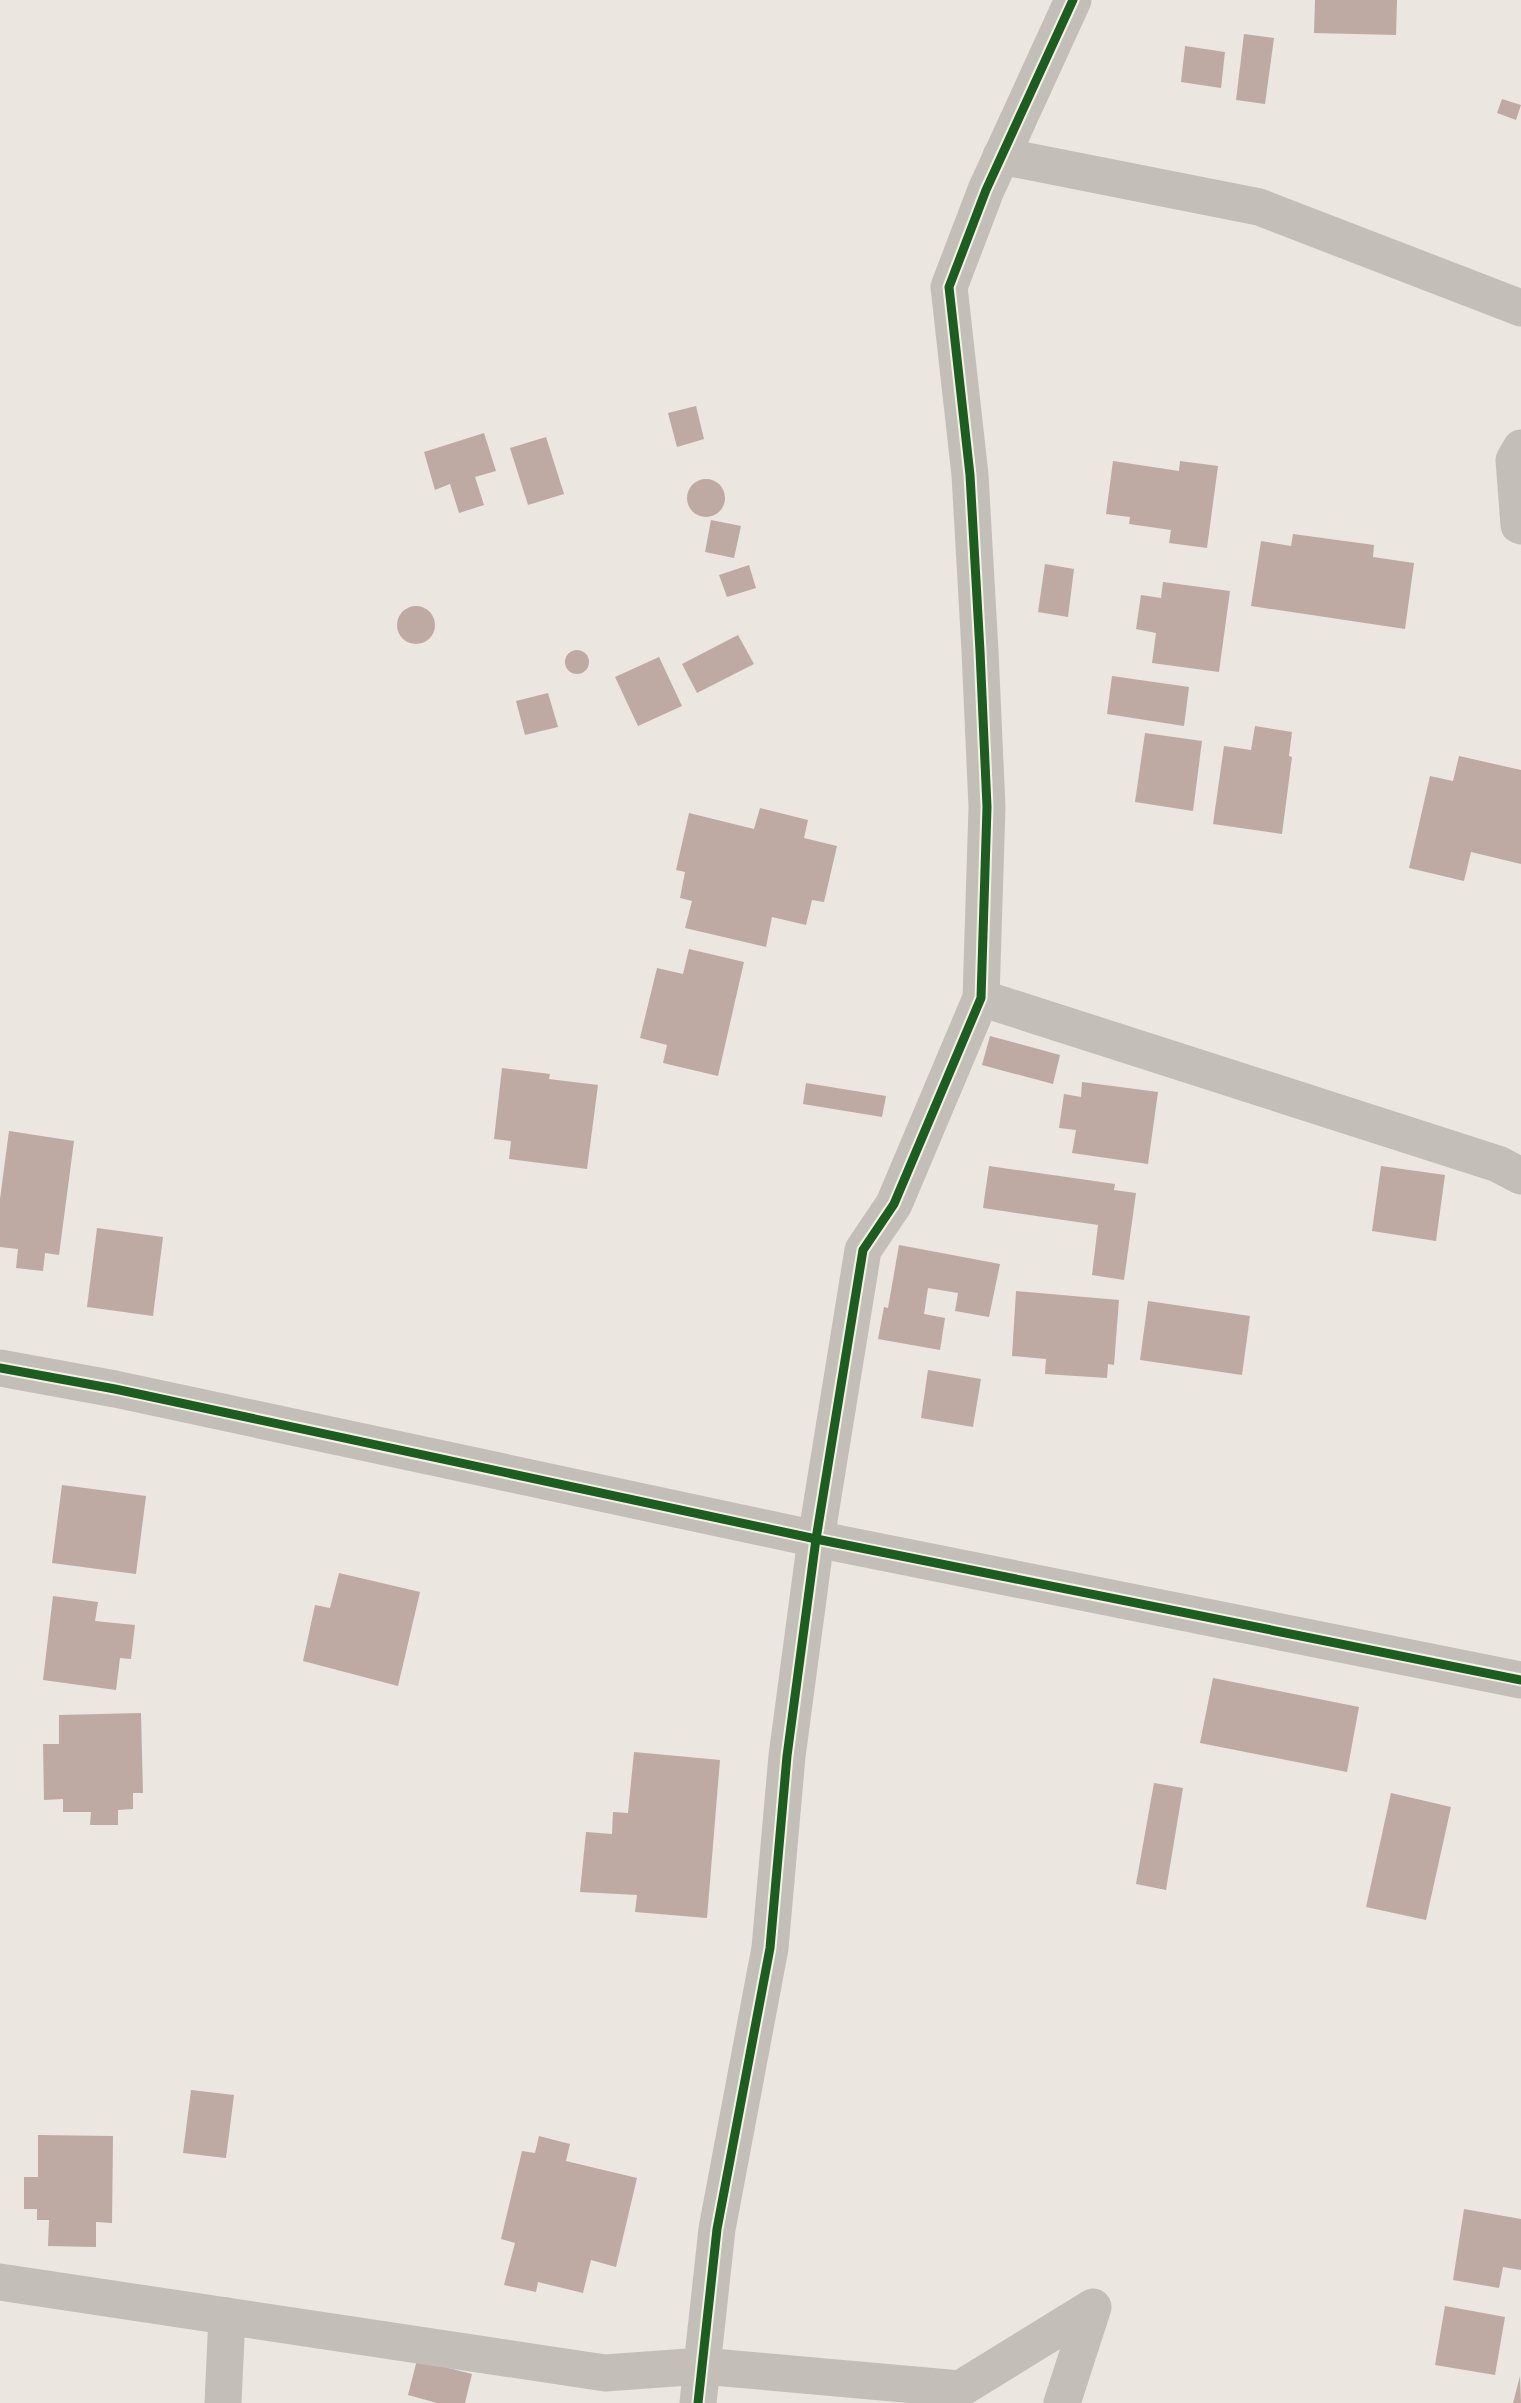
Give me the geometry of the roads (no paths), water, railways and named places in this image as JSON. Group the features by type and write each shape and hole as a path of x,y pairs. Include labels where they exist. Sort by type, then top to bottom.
{"street":[{"path":"698,2403 717,2228 770,1948 787,1756 816,1539 863,1250 894,1204 981,998 987,807 981,664 970,475 949,287 1001,156 1073,0"},
{"path":"1001,156 1259,207 1521,308"},
{"path":"1521,448 1514,460 1518,525 1521,526"},
{"path":"981,998 1498,1164 1521,1177"},
{"path":"0,1368 115,1389 816,1539 1521,1680"},
{"path":"0,2282 605,2373 702,2366 960,2389 1093,2307 1062,2403"},
{"path":"223,2403 227,2316"}]}
